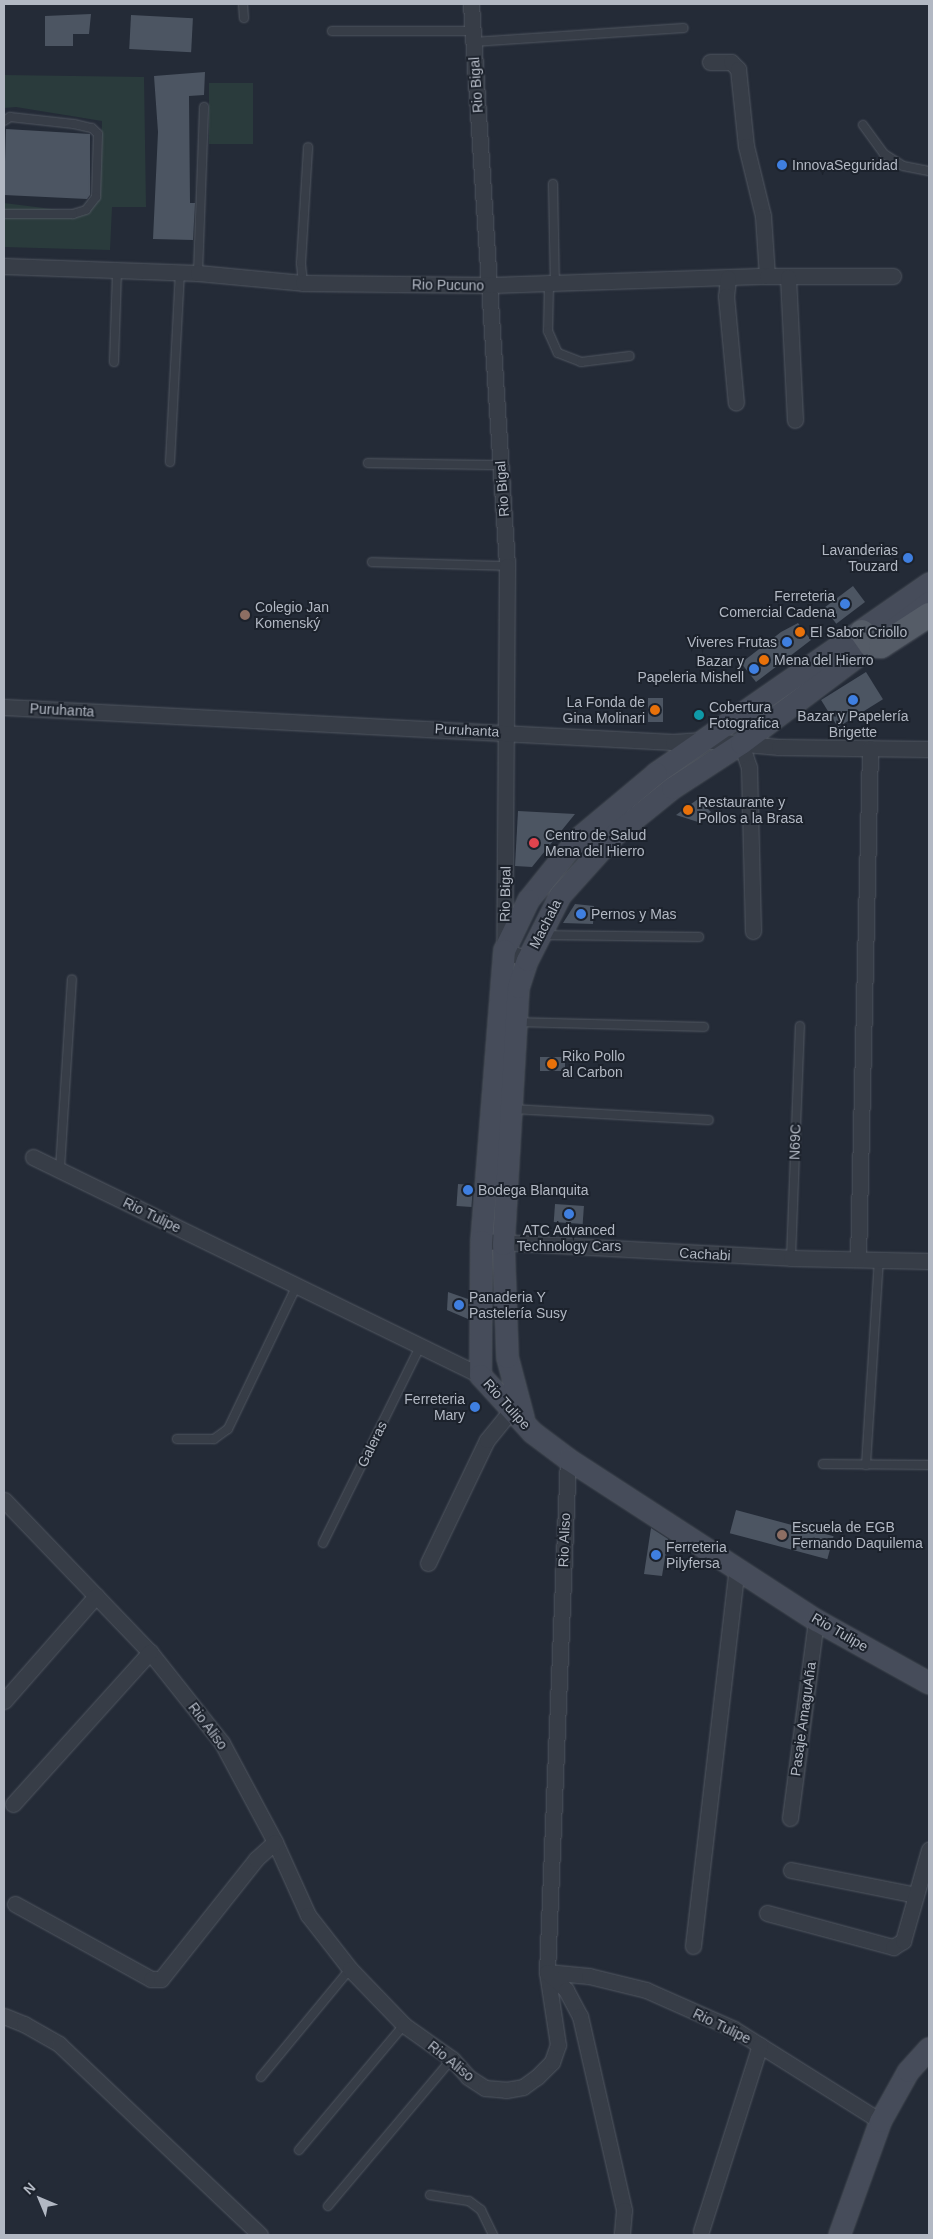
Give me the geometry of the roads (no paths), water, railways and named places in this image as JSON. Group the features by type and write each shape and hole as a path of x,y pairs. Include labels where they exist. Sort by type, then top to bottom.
{"main road":[{"name":"Machala","path":"518,1415 507,1357 503,1244 518,987 527,960 539,935 560,895 615,834 672,788 741,743 866,639 929,583"},
{"name":"Machala","path":"480,1375 481,1241 504,950 528,900 577,839 656,773 702,740 929,602"},
{"path":"866,639 888,643 929,615"},
{"name":"Rio Tulipe","path":"480,1375 545,1443 568,1459 816,1620 929,1683"},
{"path":"839,2235 880,2121 908,2071 929,2048"}],"street":[{"name":"Rio Bigal","path":"471,4 491,286 507,566 504,950"},
{"path":"710,62 731,62 738,69 746,146 763,216 767,276"},
{"name":"Rio Pucuno","path":"4,266 198,273 303,283 491,286 767,276 893,276"},
{"path":"788,276 795,420"},
{"path":"728,278 726,296 736,403"},
{"name":"Puruhanta","path":"4,707 673,742 702,740 929,749"},
{"path":"741,743 749,767 753,931"},
{"path":"858,1259 870,748"},
{"path":"504,950 527,960"},
{"name":"Rio Tulipe","path":"33,1157 421,1344 480,1375"},
{"name":"Cachabi","path":"481,1241 503,1244 791,1258 929,1261"},
{"path":"428,1563 487,1440 518,1415"},
{"name":"Rio Aliso","path":"4,1500 150,1652 222,1743 275,1842 308,1915 350,1969 404,2025 452,2059 468,2077 485,2088 506,2090 524,2087 537,2077 552,2062 558,2045 547,1972 568,1459"},
{"path":"693,1946 737,1567"},
{"path":"4,1701 96,1596"},
{"name":"Pasaje AmaguAña","path":"790,1818 816,1620"},
{"path":"13,1804 150,1652"},
{"path":"15,1904 151,1979 161,1979 256,1859 275,1842"},
{"path":"767,1913 886,1947 903,1941 929,1850"},
{"path":"791,1870 916,1895"},
{"path":"547,1972 566,1990 580,2016 623,2222 611,2235"},
{"name":"Rio Tulipe","path":"547,1972 589,1976 646,1990 734,2029 880,2121"},
{"path":"4,2016 24,2024 59,2044 260,2235"},
{"path":"701,2231 760,2045"}],"lane":[{"path":"243,4 244,18"},
{"path":"332,31 473,36 684,28"},
{"path":"198,273 204,106"},
{"path":"4,121 10,117 74,124 92,128 98,134 96,197 86,210 73,214 4,214"},
{"path":"863,125 884,154 903,166 929,172"},
{"path":"303,283 301,263 308,147"},
{"path":"553,184 552,285 548,331 558,353 581,362 630,356"},
{"path":"114,362 118,270"},
{"path":"170,462 180,273"},
{"path":"368,463 501,465"},
{"path":"372,562 507,566"},
{"path":"539,935 699,937"},
{"path":"60,1170 72,979"},
{"path":"516,1022 704,1026"},
{"name":"N69C","path":"791,1258 800,1026"},
{"path":"511,1109 709,1120"},
{"path":"866,1465 879,1260"},
{"path":"177,1438 214,1439 228,1429 297,1285"},
{"name":"Galeras","path":"323,1543 421,1344"},
{"path":"822,1464 929,1465"},
{"path":"261,2077 350,1969"},
{"path":"299,2150 404,2025"},
{"path":"328,2206 452,2059"},
{"path":"430,2195 469,2201 481,2210 493,2235"}],"place":[{"name":"InnovaSeguridad","path":"782,165"},
{"name":"Lavanderias Touzard","path":"908,558"},
{"name":"Ferreteria Comercial Cadena","path":"845,604"},
{"name":"Colegio Jan Komenský","path":"245,615"},
{"name":"El Sabor Criollo","path":"800,632"},
{"name":"Viveres Frutas","path":"787,642"},
{"name":"Mena del Hierro","path":"764,660"},
{"name":"Bazar y Papeleria Mishell","path":"754,669"},
{"name":"Bazar y Papelería Brigette","path":"853,700"},
{"name":"La Fonda de Gina Molinari","path":"655,710"},
{"name":"Cobertura Fotografica","path":"699,715"},
{"name":"Restaurante y Pollos a la Brasa","path":"688,810"},
{"name":"Centro de Salud Mena del Hierro","path":"534,843"},
{"name":"Pernos y Mas","path":"581,914"},
{"name":"Riko Pollo al Carbon","path":"552,1064"},
{"name":"Bodega Blanquita","path":"468,1190"},
{"name":"ATC Advanced Technology Cars","path":"569,1214"},
{"name":"Panaderia Y Pastelería Susy","path":"459,1305"},
{"name":"Ferreteria Mary","path":"475,1407"},
{"name":"Escuela de EGB Fernando Daquilema","path":"782,1535"},
{"name":"Ferreteria Pilyfersa","path":"656,1555"}]}
